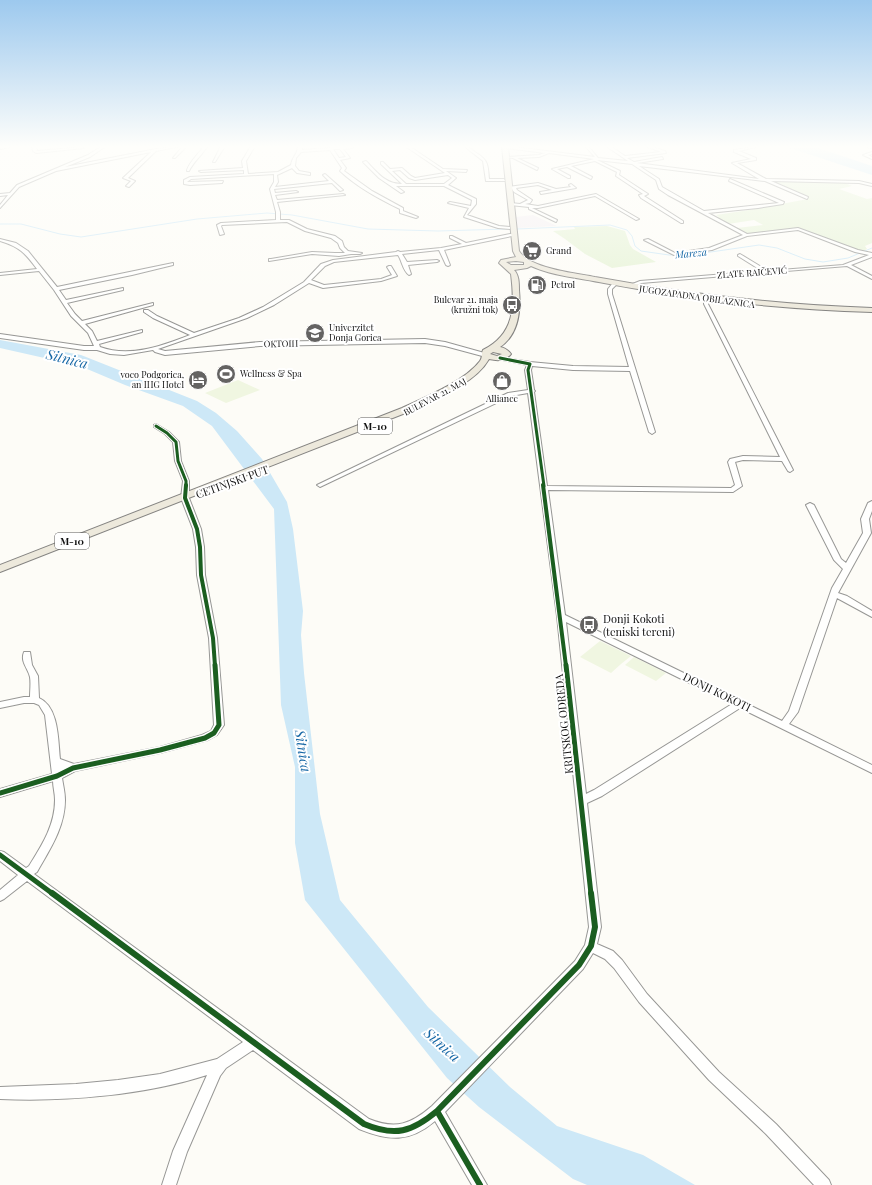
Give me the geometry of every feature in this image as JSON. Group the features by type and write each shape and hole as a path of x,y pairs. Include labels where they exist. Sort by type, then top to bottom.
{"main road":[{"name":"BULEVAR 21. MAJ","path":"276,464 428,399 462,379 485,361 489,353 499,346 509,334 516,312 514,274 508,263 513,256 506,201"},
{"name":"BULEVAR 21. MAJ","path":"276,464 374,427 425,405 468,380 502,355 517,328 521,317 522,307 523,266 516,251 511,204"},
{"path":"508,263 523,266"},
{"name":"JUGOZAPADNA OBILAZNICA","path":"523,266 527,270 546,271 614,285 706,300 797,309 872,311"},
{"name":"JUGOZAPADNA OBILAZNICA","path":"523,266 540,267 632,286 726,300 872,311"},
{"path":"489,353 502,355"},
{"name":"CETINJSKI PUT","path":"185,498 196,496 276,464"},
{"name":"M-10","path":"0,569 185,498"}],"street":[{"path":"275,201 278,221"},
{"path":"388,201 402,209 401,212 416,217"},
{"path":"474,201 472,207 465,215 466,216 509,231"},
{"path":"511,204 522,204 529,201"},
{"path":"528,207 540,207 567,201"},
{"path":"607,201 637,219"},
{"path":"649,201 682,222"},
{"path":"683,201 746,234"},
{"path":"703,212 783,203 779,201"},
{"path":"450,203 472,207"},
{"path":"522,204 556,221"},
{"path":"222,234 219,225 222,224 278,221 290,222 306,230 333,237 340,242 343,249 349,253"},
{"path":"646,240 674,254 710,249 746,234 800,229 872,255"},
{"path":"271,260 293,255 313,253 327,255 349,253 371,255 441,249 466,244 509,231"},
{"path":"452,237 466,244"},
{"path":"0,240 14,244 26,252 56,289 73,315 92,335 96,346 105,352 120,354 154,348 251,314 309,281 319,268 325,264 358,255"},
{"path":"441,249 448,265"},
{"path":"398,252 404,260 409,274"},
{"path":"740,255 767,272"},
{"name":"ZLATE RAIČEVIĆ","path":"632,286 640,282 848,265 872,255"},
{"path":"405,264 437,261"},
{"path":"56,289 132,274 171,264"},
{"path":"848,265 872,278"},
{"path":"309,281 323,287 381,280 394,277 395,275 389,267"},
{"path":"0,274 40,270"},
{"path":"614,285 610,289 610,294 652,432"},
{"path":"64,302 121,290"},
{"path":"706,300 706,304 790,470"},
{"path":"82,324 152,304"},
{"path":"146,311 155,317 194,335"},
{"path":"0,336 84,348 96,346 140,331"},
{"name":"OKTOIH","path":"154,348 157,351 164,353 260,344 417,341 442,343 468,350 489,353"},
{"path":"502,355 530,364 573,368 633,369"},
{"name":"KRITSKOG ODREDA","path":"0,855 364,1124 377,1130 389,1133 402,1132 418,1126 438,1111 579,965 591,946 594,932 595,920 561,616 528,369 530,364"},
{"path":"320,485 510,394 532,391"},
{"path":"0,793 57,776 73,768 200,740 214,733 220,725 213,638 201,575 200,547 194,517 185,498 186,481 178,461 176,442 167,433 156,426"},
{"path":"544,488 733,490 740,486 731,462 732,460 743,458 785,459"},
{"path":"784,725 793,712 834,594 867,533 865,519 872,503"},
{"path":"810,506 838,560 847,568"},
{"path":"834,594 844,598 872,616"},
{"name":"DONJI KOKOTI","path":"561,616 872,769"},
{"path":"27,654 28,665 34,676 35,700"},
{"path":"0,705 24,700 35,700 42,703 50,715 60,806 54,831 35,867 0,896"},
{"path":"581,801 604,790 740,703"},
{"path":"55,761 73,768"},
{"path":"591,946 609,955 618,964 643,998 714,1076 771,1129 824,1185"},
{"path":"0,1093 115,1088 175,1078 221,1064 253,1043"},
{"path":"169,1185 180,1151 201,1101 215,1072 221,1064"},
{"path":"438,1111 476,1183"}],"shaded area":[{"path":"533,215 557,226 517,228 515,217"}],"green space":[{"path":"796,201 872,201 872,243 865,246 867,249 861,252 804,230 748,234 737,228 763,225 754,220 728,224 716,218 719,217 716,215"},
{"path":"607,226 625,231 633,249 656,262 612,268 585,254 553,231 575,229 574,227"},
{"path":"238,380 260,390 226,403 205,393"},
{"path":"600,641 631,656 611,673 580,657"},
{"path":"634,657 666,673 656,681 625,665"}],"water":[{"name":"Sitnica","path":"0,340 81,355 197,401 216,413 237,431 262,459 287,502 293,529 303,611 301,635 304,673 320,814 340,900 428,1007 510,1087 557,1126 643,1155 695,1185 587,1185 573,1179 479,1107 447,1078 305,900 295,843 295,767 281,705 274,509 212,426 183,406 125,385 80,366 0,348"}],"waterway":[{"name":"Mareza","path":"0,224 21,224 60,234 81,237 197,219 267,213 292,215 368,229 438,231 507,229"},
{"name":"Mareza","path":"517,229 610,225 627,230 632,236 635,246 641,251 669,255 690,255 759,245 777,248 805,259 823,262 848,258 872,248"}],"cycle path":[{"path":"480,1185 437,1111 579,965 591,946 595,927 561,616 528,370 530,364 500,358"},
{"path":"0,793 57,776 73,768 160,750 205,738 214,733 219,725 213,638 201,575 200,547 197,529 185,498 186,481 178,461 176,442 167,433 156,426"},
{"path":"0,855 364,1124 385,1131 403,1131 420,1124 437,1111"}],"place":[{"name":"Grand","path":"532,251"},
{"name":"Petrol","path":"537,285"},
{"name":"Bulevar 21. maja (kružni tok)","path":"512,305"},
{"name":"Univerzitet Donja Gorica","path":"315,333"},
{"name":"Wellness & Spa","path":"226,374"},
{"name":"voco Podgorica, an IHG Hotel","path":"198,380"},
{"name":"Alliance","path":"502,381"},
{"name":"Donji Kokoti (teniski tereni)","path":"589,625"}]}
